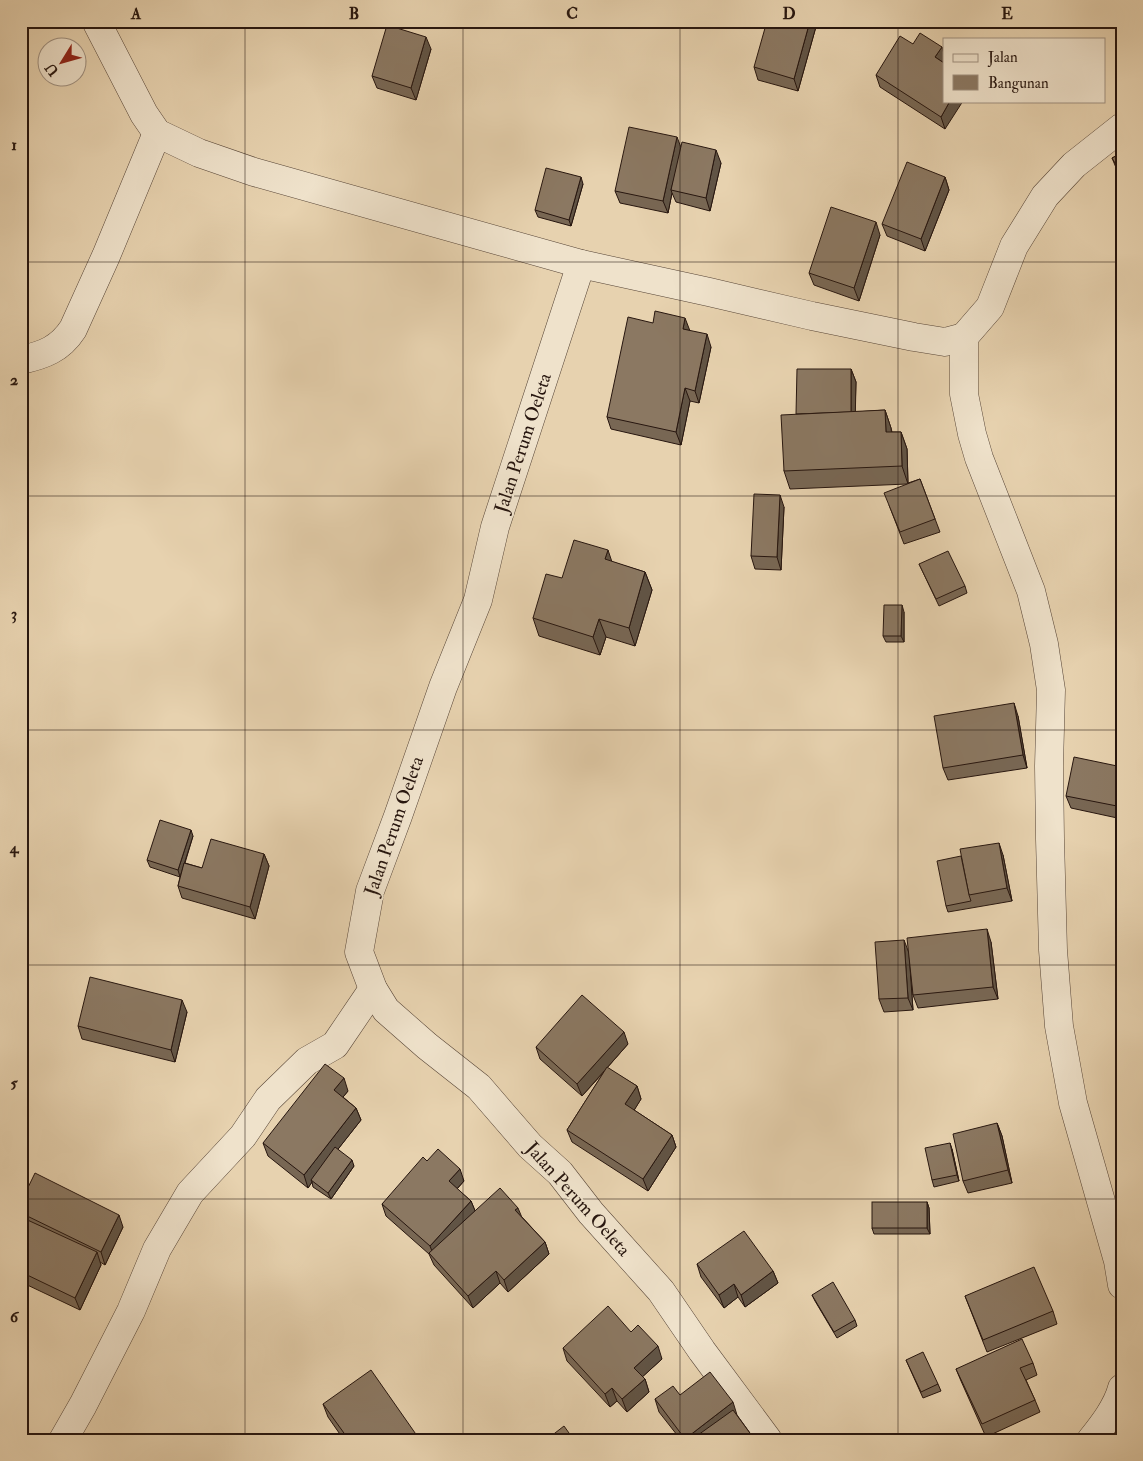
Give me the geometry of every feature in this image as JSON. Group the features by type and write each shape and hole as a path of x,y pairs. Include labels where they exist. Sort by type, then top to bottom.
{"street":[{"path":"96,21 144,114 158,133 199,153 254,172 581,264 812,316 945,342 964,337 990,307 1014,246 1045,196 1074,165 1122,127"},
{"path":"21,360 40,356 67,339 106,256 158,133"},
{"name":"Jalan Perum Oeleta","path":"581,264 495,527 478,600 443,688 370,891 359,952 373,989 386,1010 427,1046 479,1087 530,1146 560,1173 591,1213 660,1291 768,1440"},
{"path":"964,337 964,394 972,434 979,458 1031,591 1044,644 1051,690 1049,766 1050,848 1053,950 1059,1026 1073,1103 1120,1269"},
{"path":"63,1440 131,1311 158,1248 190,1193 243,1136 268,1099 308,1060 335,1045 373,989"},
{"path":"1091,1440 1104,1423 1122,1388"}],"building":[{"path":"767,21 810,21 794,79 754,67"},
{"path":"387,25 426,37 411,88 372,76"},
{"path":"920,33 942,47 935,57 943,62 943,102 949,102 941,117 876,75 900,36 913,44"},
{"path":"629,127 677,137 663,201 615,191"},
{"path":"682,142 716,150 706,198 671,190"},
{"path":"1122,153 1122,175 1112,158"},
{"path":"907,162 945,177 921,239 882,224"},
{"path":"546,168 581,177 569,220 535,210"},
{"path":"831,207 876,222 854,288 809,273"},
{"path":"655,311 685,318 683,329 707,334 695,391 685,388 676,432 607,417 628,317 653,323"},
{"path":"797,369 851,369 851,412 796,414"},
{"path":"885,410 886,432 901,432 902,466 784,471 781,415"},
{"path":"920,479 935,519 900,532 884,493"},
{"path":"754,494 780,495 777,557 751,556"},
{"path":"574,540 608,550 605,559 645,572 629,628 599,619 593,637 533,618 546,574 562,578"},
{"path":"948,551 965,586 936,599 919,564"},
{"path":"884,605 902,605 901,636 883,636"},
{"path":"1014,703 1023,755 943,768 934,716"},
{"path":"1074,757 1122,767 1122,807 1066,796"},
{"path":"160,820 191,830 178,870 147,860"},
{"path":"211,839 264,854 250,907 178,886 184,863 202,868"},
{"path":"999,843 1007,888 969,895 960,849"},
{"path":"961,856 971,901 946,906 937,861"},
{"path":"987,929 993,987 913,995 907,938"},
{"path":"904,940 908,998 879,999 875,942"},
{"path":"90,977 182,1000 171,1050 78,1026"},
{"path":"582,995 624,1032 577,1084 536,1047"},
{"path":"325,1064 344,1078 334,1090 356,1108 304,1175 263,1143"},
{"path":"607,1067 637,1086 625,1104 672,1135 643,1179 567,1130"},
{"path":"997,1123 1008,1170 963,1181 953,1134"},
{"path":"950,1143 957,1175 932,1180 925,1148"},
{"path":"335,1147 352,1160 328,1193 311,1180"},
{"path":"438,1149 460,1169 449,1181 471,1201 430,1246 382,1204 423,1157 427,1161"},
{"path":"35,1173 119,1215 101,1252 21,1213 21,1202"},
{"path":"500,1188 518,1208 515,1210 545,1242 504,1280 496,1271 468,1296 429,1253"},
{"path":"872,1202 927,1202 927,1228 872,1228"},
{"path":"21,1217 97,1252 75,1298 21,1272"},
{"path":"744,1231 773,1271 741,1295 734,1284 719,1295 697,1264"},
{"path":"1034,1267 1053,1311 983,1340 965,1296"},
{"path":"833,1282 855,1320 834,1332 812,1295"},
{"path":"608,1306 631,1332 638,1325 658,1346 634,1368 645,1379 622,1399 612,1388 605,1394 563,1348"},
{"path":"1022,1339 1033,1363 1020,1368 1035,1400 982,1424 956,1369"},
{"path":"923,1352 938,1384 921,1392 906,1360"},
{"path":"371,1370 420,1440 349,1440 323,1404"},
{"path":"710,1372 733,1402 685,1439 655,1399 673,1386 680,1395"},
{"path":"733,1410 755,1440 691,1440"},
{"path":"564,1426 574,1440 546,1440"}]}
